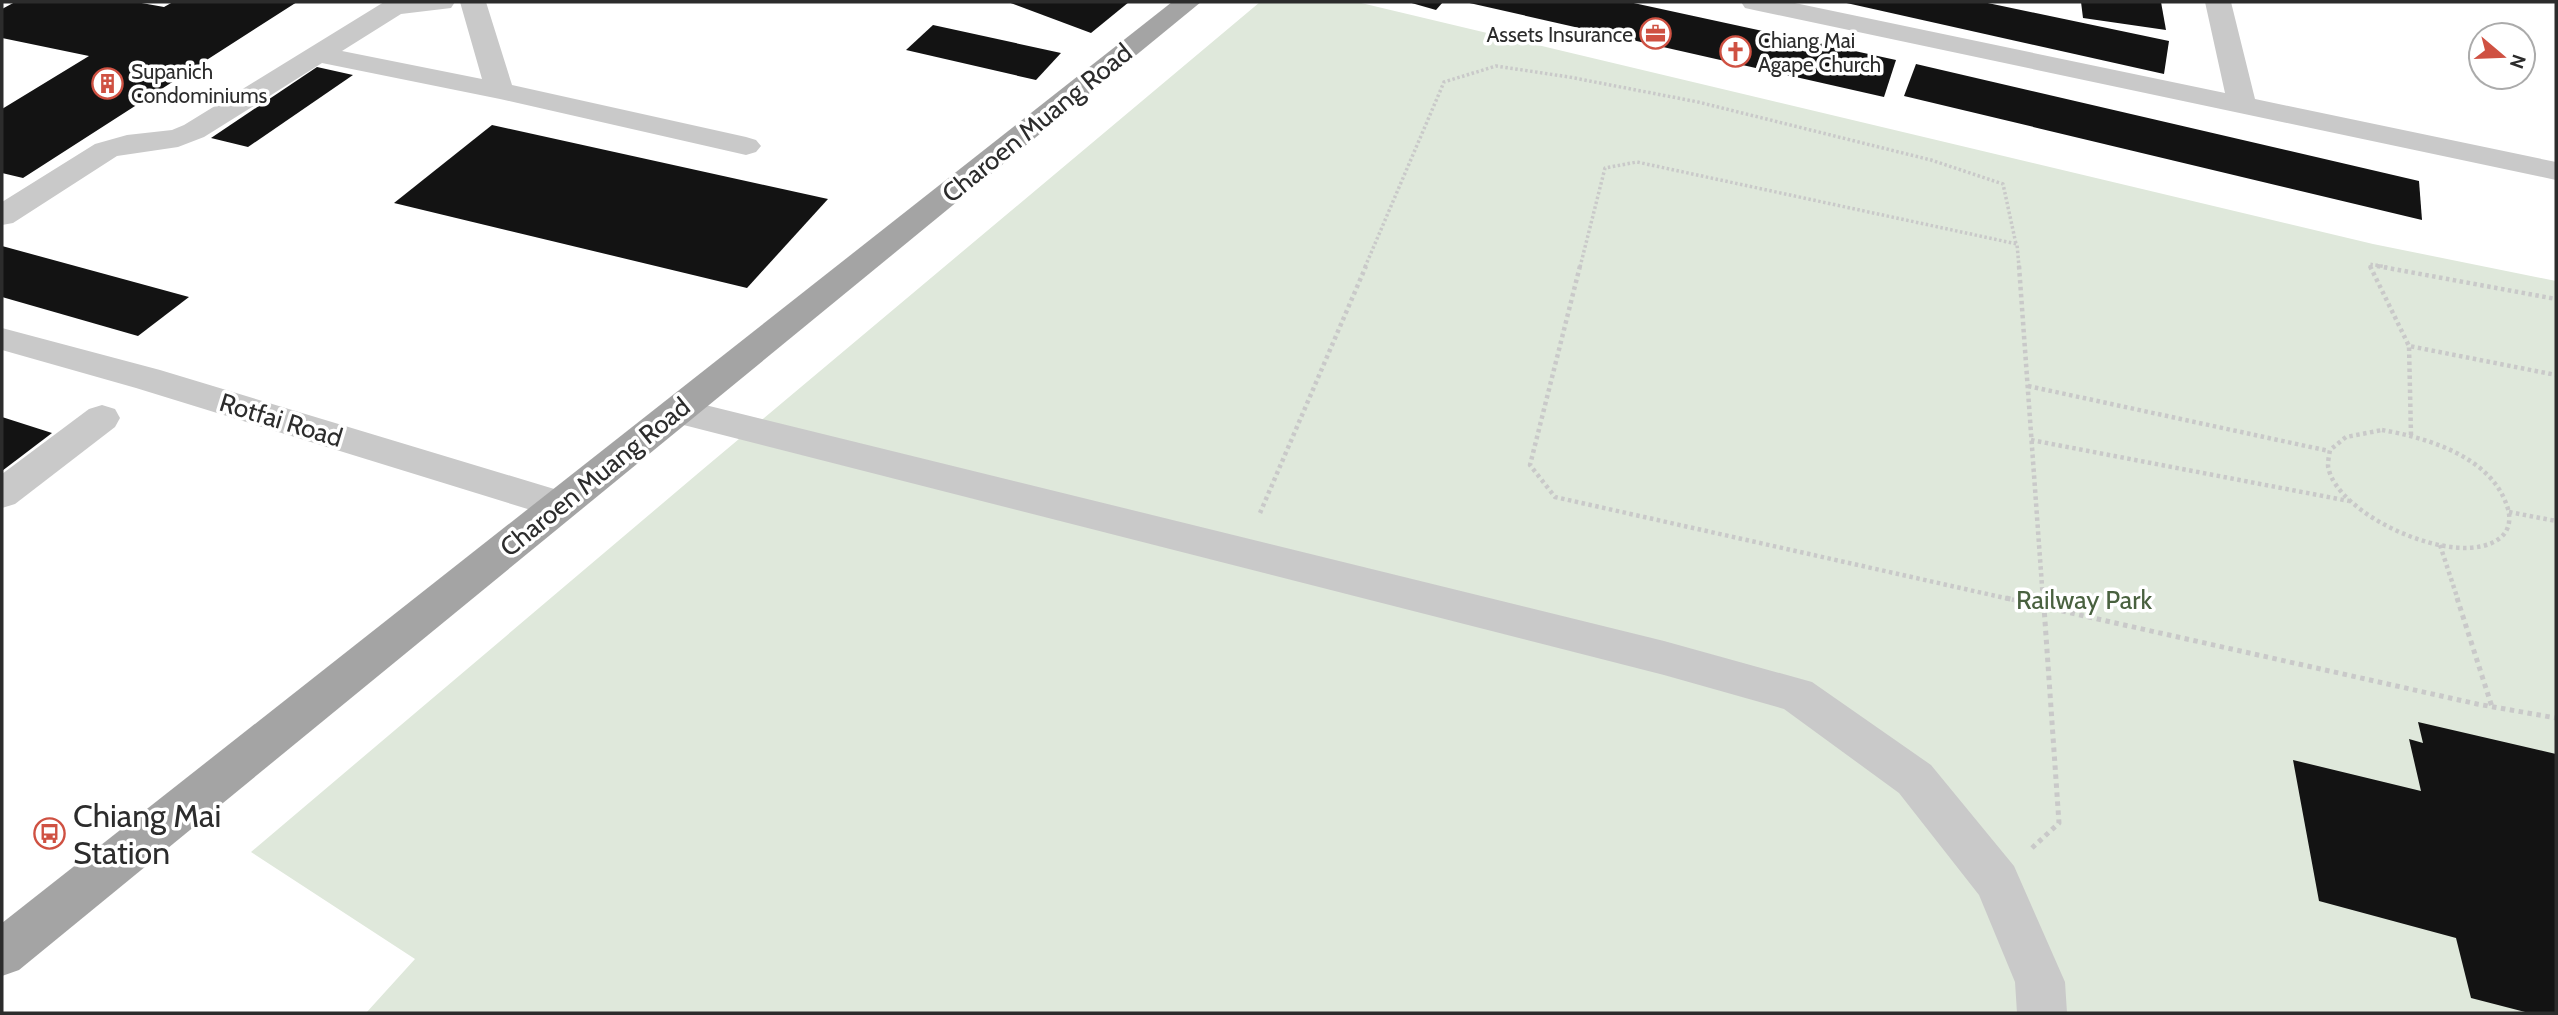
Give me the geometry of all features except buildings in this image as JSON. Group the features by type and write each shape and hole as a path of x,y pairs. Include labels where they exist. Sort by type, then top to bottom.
{"main road":[{"name":"Charoen Muang Road","path":"2,953 1188,2"}],"street":[{"path":"2,216 106,150 127,144 178,138 194,131 394,7 442,2"},
{"path":"472,2 500,91"},
{"path":"1754,2 2556,171"},
{"path":"2218,2 2242,106"},
{"path":"316,54 500,91 746,146"},
{"name":"Rotfai Road","path":"2,339 148,379 560,505"},
{"path":"677,411 1664,658 1797,695 1915,779 1997,881 2040,982 2042,1013"},
{"path":"2,494 102,418"}],"path":[{"path":"1243,554 1444,82 1496,66 1569,77 1699,102 1931,160 2003,184 2017,244 2059,823 1997,881"},
{"path":"2017,244 1637,162 1605,168 1530,465 1555,497 2043,604 2492,707 2556,718"},
{"path":"2411,435 2409,346 2370,264 2556,299"},
{"path":"2409,346 2556,375"},
{"path":"2028,386 2329,451"},
{"path":"2382,430 2411,435 2442,446 2470,461 2493,480 2507,501 2511,520 2502,536 2484,546 2457,548 2397,533 2371,519 2349,501 2335,483 2328,466 2329,451 2340,439 2356,432 2382,430"},
{"path":"2031,440 2349,501"},
{"path":"2509,512 2556,521"},
{"path":"2440,545 2492,707"}],"green space":[{"name":"Railway Park","path":"1260,2 1357,2 2373,244 2556,281 2556,1013 366,1013 415,959 251,852"}],"place":[{"name":"Assets Insurance","path":"1656,34"},
{"name":"Chiang Mai Agape Church","path":"1735,52"},
{"name":"Supanich Condominiums","path":"108,83"},
{"name":"Chiang Mai Station","path":"50,833"}]}
